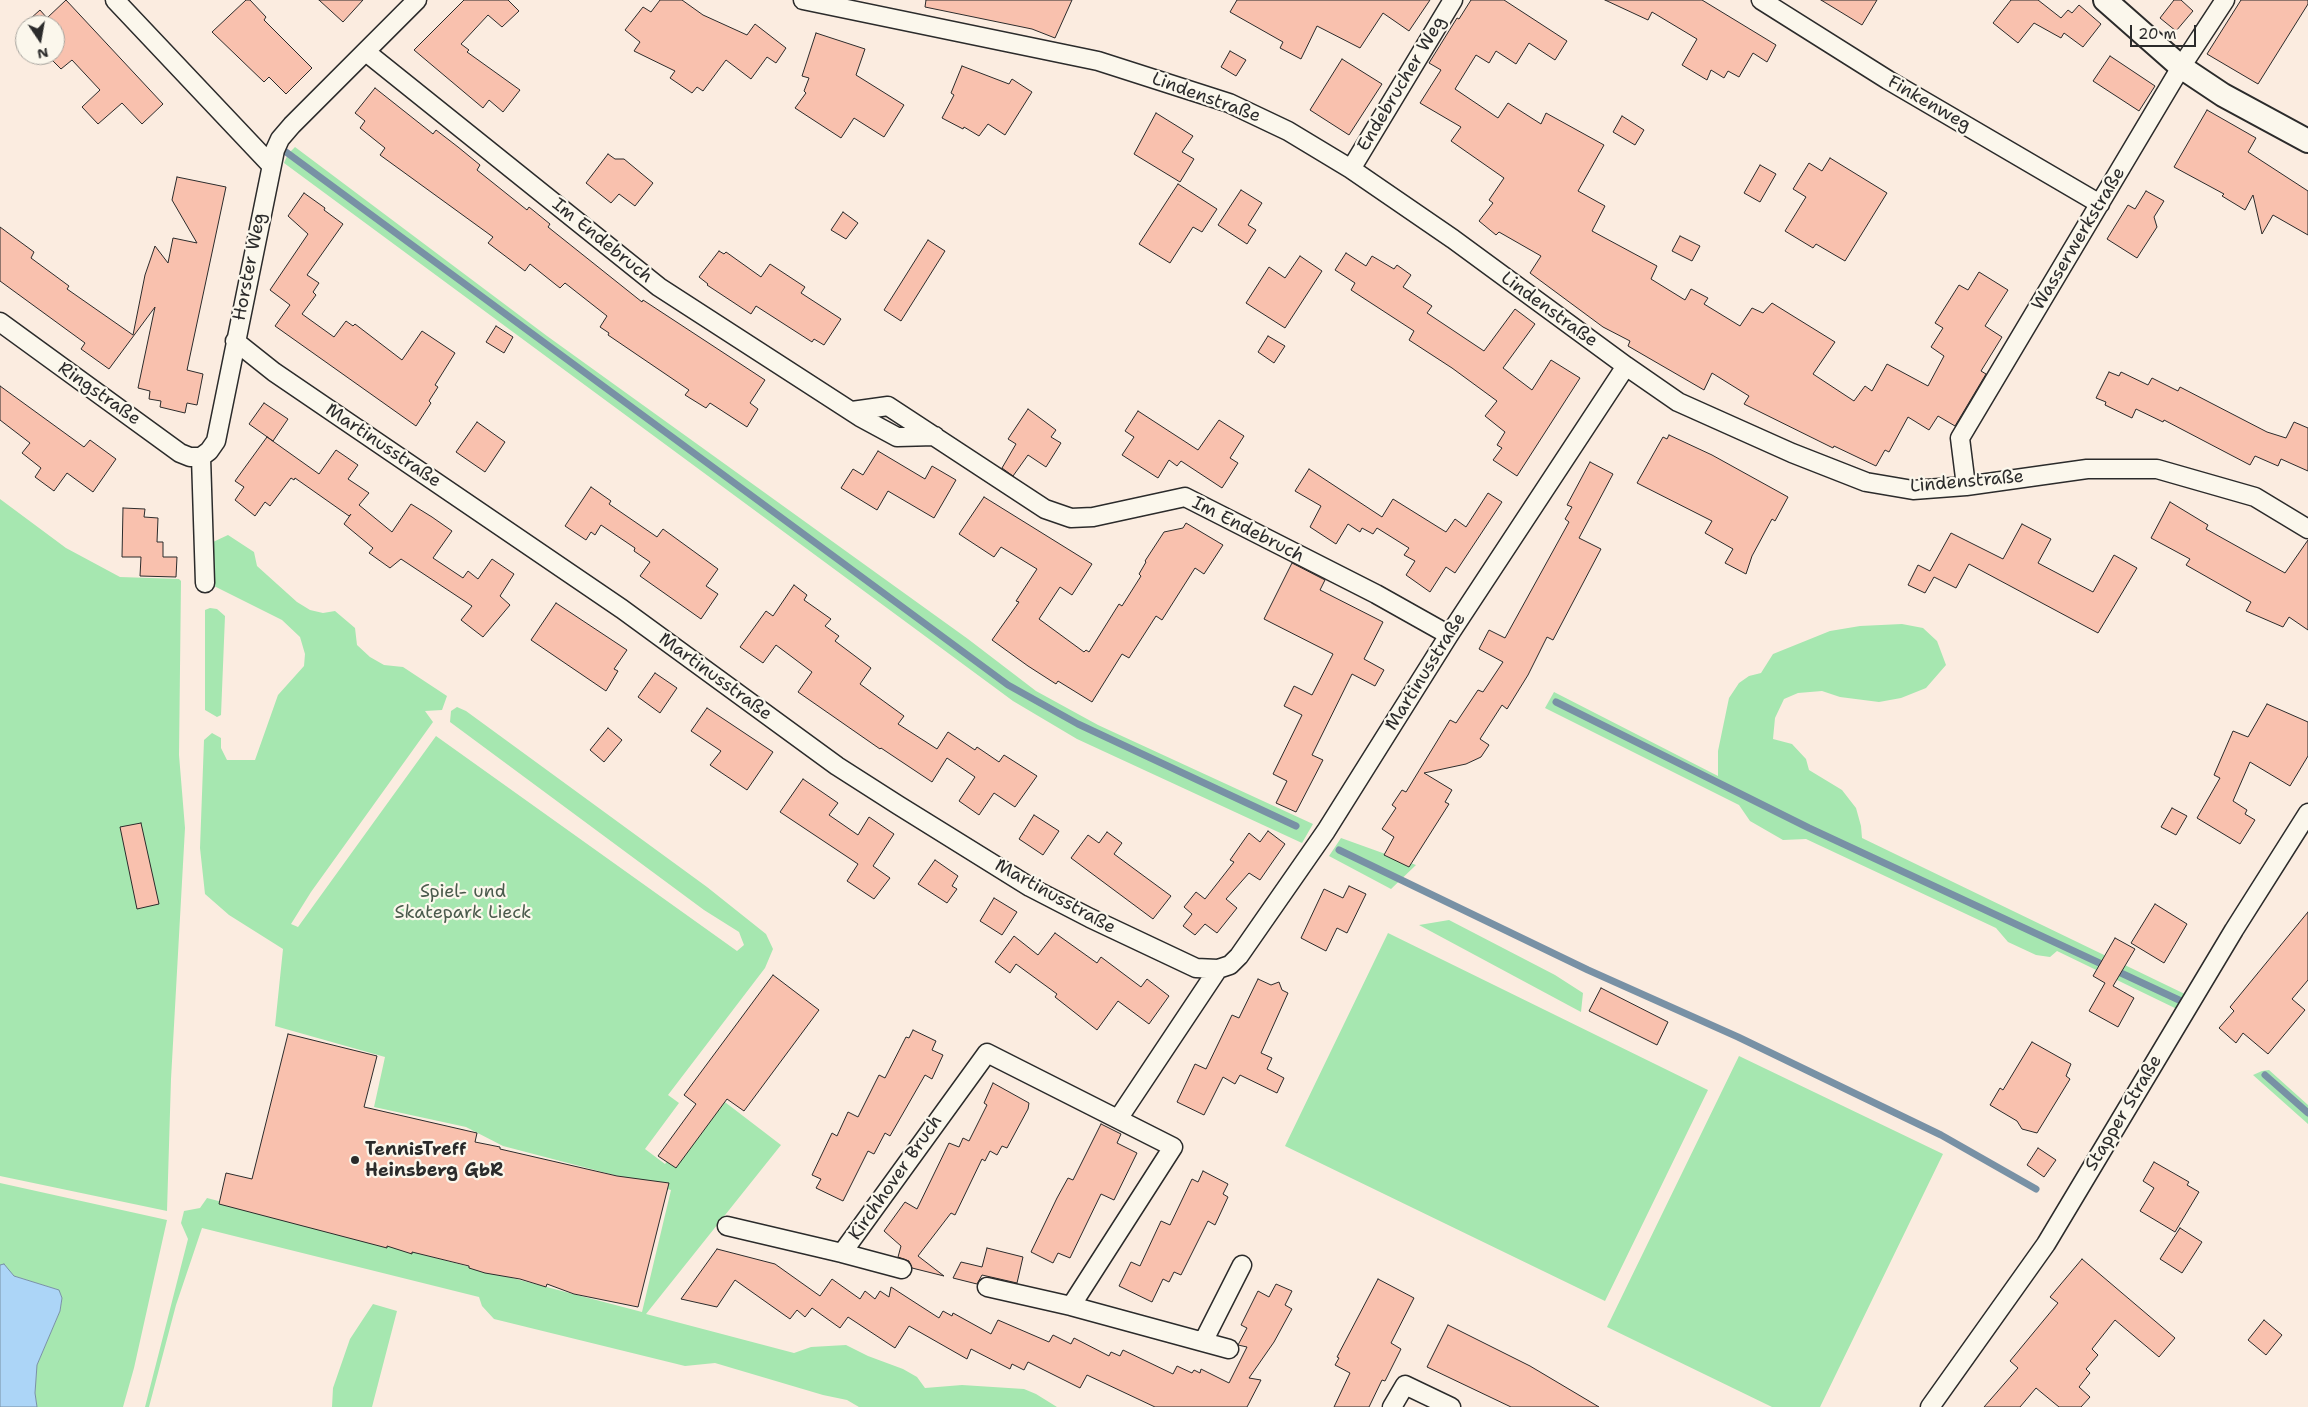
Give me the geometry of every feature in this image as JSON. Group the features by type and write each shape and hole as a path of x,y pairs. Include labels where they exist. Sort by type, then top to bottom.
{"street":[{"path":"115,0 270,164"},
{"name":"Horster Weg","path":"201,457 209,452 216,441 270,164 280,139 417,0"},
{"name":"Lindenstraße","path":"803,0 1080,57 1159,79 1229,103 1288,131 1351,169 1453,239 1678,402 1792,453 1866,482 1914,490 1966,486 2087,469 2157,469 2255,497 2308,529"},
{"name":"Endebrucher Weg","path":"1351,169 1367,139 1453,0"},
{"name":"Finkenweg","path":"1761,0 1888,80 2100,204"},
{"path":"2105,0 2181,67 2223,95 2308,141"},
{"name":"Wasserwerkstraße","path":"1966,486 1960,438 2181,67 2225,0"},
{"name":"Im Endebruch","path":"366,52 659,286 852,411 888,406 1045,509 1071,518 1093,517 1185,497 1376,594 1449,635"},
{"name":"Ringstraße","path":"0,322 180,453 190,457 201,457"},
{"name":"Martinusstraße","path":"235,341 274,372 614,603 837,766 898,805 1030,888 1196,968 1218,969 1230,965 1239,956 1326,831 1449,635 1626,366"},
{"path":"201,457 205,583"},
{"name":"Stapper Straße","path":"1930,1407 2046,1244 2234,930 2308,813"},
{"name":"Martinusstraße","path":"1118,1119 1218,969"},
{"name":"Kirchhover Bruch","path":"902,1268 842,1253 987,1053 1118,1119"},
{"path":"1071,1306 1174,1147 1118,1119"},
{"path":"727,1226 842,1253"},
{"path":"1203,1342 1242,1265"},
{"path":"987,1287 1071,1306 1229,1349"},
{"path":"1392,1407 1405,1385 1451,1407"}],"green space":[{"path":"295,147 547,336 968,639 1036,691 1098,725 1313,824 1302,843 1077,739 1013,701 284,163 288,154"},
{"path":"0,499 66,548 120,577 179,579 181,581 179,755 185,828 171,1079 167,1211 0,1176"},
{"name":"Spiel- und Skatepark Lieck","path":"228,535 254,552 257,566 297,602 310,610 323,613 335,611 355,628 357,645 370,657 384,665 403,667 447,696 442,710 425,711 433,722 311,892 291,924 298,927 436,736 737,951 744,945 739,932 704,910 450,722 451,711 457,707 466,711 707,887 766,934 773,949 765,968 668,1095 679,1103 645,1149 665,1164 717,1096 781,1145 646,1314 794,1353 811,1347 846,1345 868,1356 903,1369 917,1377 925,1388 962,1385 1024,1389 1057,1407 859,1407 847,1400 823,1395 715,1363 685,1366 494,1319 482,1306 479,1297 202,1228 176,1305 149,1407 145,1407 188,1239 181,1223 184,1211 200,1208 207,1198 642,1312 671,1190 503,1146 466,1127 374,1107 385,1057 275,1026 283,949 229,915 205,894 200,848 204,740 212,733 221,738 221,748 227,760 255,760 278,695 304,666 305,654 300,637 282,620 214,586 208,572 210,551 213,542"},
{"path":"210,608 217,609 225,616 221,715 217,717 205,710 205,610"},
{"path":"1902,624 1923,628 1937,641 1946,665 1926,688 1901,698 1879,702 1840,697 1822,691 1798,693 1784,699 1775,718 1773,739 1792,744 1806,759 1809,770 1842,790 1856,808 1862,838 2191,997 2181,1011 2057,951 2050,957 2036,955 2008,942 1996,928 1806,839 1783,840 1750,821 1739,805 1545,708 1554,692 1718,776 1718,751 1729,698 1739,683 1749,676 1761,673 1773,654 1830,631 1860,626"},
{"path":"1341,838 1416,865 1391,889 1329,856"},
{"path":"1449,920 1555,975 1583,993 1581,1012 1419,925"},
{"path":"1388,933 1708,1090 1605,1301 1285,1146"},
{"path":"1739,1056 1943,1154 1820,1407 1772,1407 1607,1327"},
{"path":"2269,1070 2308,1105 2308,1124 2253,1075"},
{"path":"0,1183 167,1220 134,1368 123,1407 37,1407 35,1393 37,1365 60,1311 62,1298 59,1290 14,1276 4,1265 0,1265"},
{"path":"373,1304 397,1311 372,1407 332,1407 333,1388 350,1339"}],"water":[{"path":"4,1264 14,1276 59,1290 62,1298 60,1311 37,1365 35,1393 37,1407 0,1407 0,1265"}],"building":[{"path":"66,0 163,104 142,124 122,103 98,124 82,107 100,90 72,60 61,69 57,65 65,65 65,15 50,15"},
{"path":"246,0 250,0 266,17 264,20 312,68 286,94 269,77 264,82 212,32"},
{"path":"319,0 363,0 343,22"},
{"path":"464,0 508,0 519,11 502,27 488,15 461,44 469,50 467,52 520,90 503,112 489,100 483,108 414,50"},
{"path":"660,0 682,0 703,15 747,35 755,24 786,48 776,63 767,57 751,79 726,60 703,91 697,87 692,93 670,78 675,71 634,51 640,42 625,30 643,7 651,12"},
{"path":"926,0 1072,0 1055,38 1032,29 925,7"},
{"path":"1237,0 1430,0 1409,31 1383,13 1360,48 1317,26 1301,59 1280,48 1283,42 1230,12"},
{"path":"1471,0 1504,0 1567,41 1555,60 1529,43 1516,64 1496,51 1489,63 1476,55 1455,89 1498,118 1508,103 1541,124 1546,113 1604,145 1578,191 1605,206 1592,231 1657,266 1651,279 1685,300 1691,289 1708,298 1704,304 1740,326 1752,308 1763,313 1772,303 1835,342 1813,374 1854,401 1865,386 1872,391 1887,364 1928,386 1944,356 1931,347 1943,328 1935,323 1959,285 1968,290 1979,272 2008,290 1985,326 2002,337 1981,371 1986,374 1955,426 1938,416 1929,430 1908,417 1889,452 1885,450 1876,466 1834,446 1833,448 1744,404 1749,396 1712,373 1704,390 1628,346 1630,341 1603,327 1530,273 1541,256 1499,232 1496,235 1479,221 1493,203 1489,200 1504,178 1451,141 1461,127 1420,103 1441,70 1429,63 1457,18 1459,19"},
{"path":"1605,0 1702,0 1776,45 1767,62 1753,53 1739,77 1728,71 1724,78 1711,70 1707,80 1682,65 1697,39 1652,12 1648,20"},
{"path":"1821,0 1877,0 1862,25"},
{"path":"2011,0 2038,0 2061,18 2068,10 2072,13 2079,5 2101,24 2083,47 2064,33 2061,38 2034,23 2018,43 1993,23"},
{"path":"2174,0 2181,0 2193,11 2176,31 2160,18"},
{"path":"2241,0 2308,0 2308,4 2258,84 2207,54"},
{"path":"40,10 44,15 34,15"},
{"path":"816,33 865,49 856,75 904,105 884,137 854,118 841,138 795,108 806,93 804,91 809,78 802,76"},
{"path":"1230,51 1246,60 1236,76 1221,67"},
{"path":"2110,56 2155,86 2139,111 2093,81"},
{"path":"1342,59 1382,84 1349,135 1310,110"},
{"path":"962,66 1009,84 1012,79 1032,92 1005,135 988,124 979,136 964,127 963,129 942,118 954,95 951,93"},
{"path":"375,88 433,134 436,130 458,147 480,165 477,170 527,210 529,207 550,224 548,227 642,302 643,300 765,380 750,403 758,409 747,427 710,403 706,408 685,395 689,390 608,335 609,333 600,327 607,316 565,283 560,288 530,264 525,271 488,243 493,237 380,155 385,148 360,128 365,121 355,113"},
{"path":"2207,110 2256,138 2248,152 2308,191 2308,235 2273,215 2262,234 2253,195 2245,210 2222,196 2224,194 2174,167"},
{"path":"1156,113 1193,136 1182,152 1194,159 1180,182 1134,154"},
{"path":"1622,116 1644,130 1635,145 1613,132"},
{"path":"608,154 615,159 624,159 653,183 635,206 619,194 611,203 586,183"},
{"path":"1830,158 1887,193 1845,261 1816,244 1813,248 1785,231 1806,197 1793,189 1809,163 1822,171"},
{"path":"1760,165 1776,174 1760,202 1744,193"},
{"path":"177,177 226,187 187,370 203,374 197,405 187,403 185,413 160,407 161,401 149,399 150,391 138,388 155,307 109,369 81,349 85,343 0,281 0,227 34,252 31,258 69,286 67,289 133,335 145,275 155,246 168,263 173,238 197,243 172,200"},
{"path":"1178,184 1217,209 1202,232 1193,227 1170,263 1139,244"},
{"path":"1241,190 1262,203 1248,225 1256,230 1247,244 1218,225"},
{"path":"2146,191 2164,201 2154,217 2157,227 2137,258 2107,239 2128,205 2135,209"},
{"path":"304,193 343,224 307,275 319,283 313,292 316,295 302,314 334,337 346,321 353,326 355,324 402,360 422,331 455,353 435,385 438,387 429,401 431,403 416,426 275,326 290,305 270,290 308,234 288,216"},
{"path":"843,212 858,223 846,239 831,230"},
{"path":"1680,236 1700,246 1692,261 1672,251"},
{"path":"928,240 945,251 901,321 884,310"},
{"path":"719,251 724,254 726,252 761,277 770,264 805,287 801,293 841,319 824,345 814,339 812,342 756,306 751,314 707,285 699,277"},
{"path":"1346,253 1366,266 1372,256 1394,269 1397,265 1411,275 1403,287 1432,306 1427,313 1484,351 1515,309 1535,324 1503,368 1532,390 1551,360 1580,378 1517,476 1493,460 1502,448 1497,445 1505,432 1485,416 1497,401 1409,340 1414,331 1351,290 1355,283 1335,270"},
{"path":"1300,256 1322,271 1285,328 1246,303 1269,267 1285,278"},
{"path":"496,326 513,337 504,353 486,342"},
{"path":"1268,336 1285,346 1274,363 1258,352"},
{"path":"2109,372 2119,376 2121,372 2148,385 2152,378 2178,391 2180,387 2267,432 2286,438 2294,422 2308,428 2308,471 2281,459 2278,466 2255,456 2250,465 2164,420 2163,422 2136,409 2132,418 2105,405 2106,402 2096,398"},
{"path":"0,386 84,447 90,440 116,459 93,492 67,473 54,491 35,477 41,468 22,453 30,443 0,420"},
{"path":"264,403 288,419 273,441 249,424"},
{"path":"1028,409 1056,430 1051,437 1061,443 1046,467 1028,455 1013,476 1002,468 1016,444 1008,439"},
{"path":"1138,411 1198,450 1219,420 1244,436 1230,458 1238,463 1222,488 1181,461 1177,466 1169,460 1158,478 1122,455 1134,437 1125,431"},
{"path":"477,422 505,442 485,472 456,452"},
{"path":"1669,435 1712,455 1788,497 1775,521 1772,519 1752,556 1746,574 1725,563 1733,549 1705,533 1712,521 1637,483 1663,437 1667,439"},
{"path":"267,437 319,474 336,450 358,465 348,479 369,493 359,505 392,532 411,504 432,517 452,531 433,558 463,578 468,571 478,579 492,559 514,574 500,596 510,605 483,637 461,620 472,606 401,559 390,568 369,553 373,548 344,524 351,514 349,516 295,478 294,480 291,478 270,506 265,502 255,516 235,500 244,487 235,481"},
{"path":"878,451 925,479 932,466 956,480 934,518 888,491 877,510 841,488 853,469 863,475"},
{"path":"1590,462 1613,474 1579,538 1601,549 1553,640 1547,637 1528,675 1507,709 1502,705 1480,739 1489,745 1481,757 1466,764 1424,773 1452,790 1445,802 1449,804 1409,867 1384,855 1394,837 1382,829 1396,808 1392,805 1402,790 1406,792 1450,720 1456,723 1478,690 1483,692 1503,662 1479,649 1489,630 1505,638 1569,522 1565,519 1572,507 1567,505"},
{"path":"1309,469 1382,517 1393,499 1446,532 1455,519 1466,527 1488,493 1502,502 1455,573 1446,567 1430,592 1406,575 1415,561 1404,555 1409,548 1377,528 1373,534 1362,528 1360,532 1348,524 1336,544 1310,527 1321,506 1295,491"},
{"path":"591,487 611,501 609,504 657,537 663,529 718,569 706,586 718,594 701,619 640,576 650,562 634,551 635,548 601,525 595,535 591,532 586,540 565,526"},
{"path":"984,497 1092,564 1072,595 1060,587 1039,619 1084,652 1086,650 1089,652 1119,604 1122,606 1141,576 1139,574 1145,561 1164,532 1183,528 1186,523 1223,545 1204,574 1195,568 1162,620 1156,616 1129,658 1122,654 1092,702 1058,681 1056,684 992,640 1019,602 1016,601 1037,569 1001,547 994,557 959,534"},
{"path":"2170,502 2208,525 2206,529 2285,573 2308,540 2308,630 2289,617 2283,627 2246,611 2251,602 2186,565 2190,559 2151,538"},
{"path":"123,508 145,509 144,517 158,518 157,542 163,542 163,557 177,557 176,577 140,576 141,557 122,557"},
{"path":"2022,524 2051,539 2038,563 2093,592 2114,555 2137,568 2098,633 1969,564 1956,588 1934,577 1925,593 1908,585 1918,565 1930,571 1951,533 2003,559"},
{"path":"1292,563 1325,580 1320,590 1383,622 1364,659 1384,670 1375,686 1352,674 1312,755 1323,760 1296,812 1276,803 1287,781 1273,774 1302,715 1284,706 1294,686 1312,695 1333,654 1264,619"},
{"path":"794,585 807,595 804,600 831,619 825,626 839,636 835,641 871,668 860,684 904,716 898,724 937,749 948,732 975,750 977,747 999,762 1004,755 1037,776 1015,807 994,793 979,815 959,801 975,777 947,758 932,782 880,749 798,692 812,672 776,645 763,663 740,647 766,611 773,616"},
{"path":"556,603 627,650 614,669 618,671 606,691 531,640"},
{"path":"655,673 677,688 660,713 638,697"},
{"path":"2267,704 2308,722 2308,756 2290,786 2250,762 2233,801 2247,810 2245,814 2255,820 2240,844 2197,818 2220,778 2214,775 2233,731 2248,737"},
{"path":"707,708 773,752 747,790 710,765 721,751 691,731"},
{"path":"608,728 622,740 604,762 590,750"},
{"path":"803,779 838,803 829,815 858,835 869,817 894,834 873,866 890,878 874,899 847,881 858,864 780,812"},
{"path":"2172,808 2187,816 2176,835 2161,827"},
{"path":"1034,815 1059,831 1043,855 1019,839"},
{"path":"141,823 159,904 137,909 120,827"},
{"path":"1268,831 1285,844 1260,880 1249,873 1226,899 1237,908 1217,933 1205,924 1195,935 1183,926 1192,914 1184,907 1196,892 1205,899 1234,862 1230,860 1249,833 1260,842"},
{"path":"1107,832 1122,843 1114,854 1171,896 1153,919 1071,858 1088,835 1099,843"},
{"path":"935,860 958,876 952,886 957,889 947,903 918,884"},
{"path":"1349,886 1366,894 1347,933 1337,928 1326,951 1301,938 1324,889 1343,898"},
{"path":"994,898 1017,912 1002,935 980,921"},
{"path":"2155,904 2187,924 2164,963 2131,943"},
{"path":"2308,912 2308,980 2292,999 2305,1010 2268,1054 2243,1033 2236,1043 2219,1028 2234,1011 2230,1007"},
{"path":"1055,933 1097,963 1101,957 1141,987 1147,979 1169,996 1149,1024 1118,1001 1097,1030 1055,997 1057,994 1016,964 1010,973 995,962 1014,936 1038,955"},
{"path":"2115,938 2135,949 2113,986 2134,998 2118,1027 2089,1011 2105,983 2093,976"},
{"path":"773,975 819,1010 744,1111 727,1099 676,1168 658,1156 696,1104 684,1095"},
{"path":"1258,979 1271,985 1279,982 1282,990 1288,993 1261,1053 1272,1058 1267,1069 1284,1078 1277,1093 1240,1075 1235,1084 1223,1077 1204,1115 1177,1102 1195,1064 1206,1069 1232,1015 1239,1018"},
{"path":"1601,988 1668,1022 1657,1045 1589,1011"},
{"path":"913,1030 936,1041 932,1050 943,1055 932,1079 925,1075 890,1136 885,1133 874,1154 868,1151 843,1201 816,1188 821,1179 812,1175 832,1133 837,1136 848,1112 858,1117 879,1075 885,1078 906,1037 909,1038"},
{"path":"288,1034 377,1056 364,1107 477,1133 475,1142 500,1147 500,1149 617,1176 669,1183 638,1307 574,1294 547,1284 546,1287 520,1279 485,1273 469,1268 469,1266 412,1252 412,1254 387,1246 387,1248 219,1204 226,1173 252,1179"},
{"path":"2032,1042 2071,1064 2066,1076 2070,1079 2037,1133 2022,1129 2017,1121 1990,1105 2000,1088 2003,1090"},
{"path":"993,1083 1029,1103 1028,1109 1007,1148 1002,1146 997,1155 990,1151 985,1161 982,1159 955,1215 951,1213 918,1256 944,1276 912,1268 909,1261 898,1257 901,1246 884,1231 905,1202 917,1209 949,1143 959,1147 963,1138 969,1141 987,1105 984,1103"},
{"path":"1101,1124 1121,1134 1117,1143 1137,1153 1114,1200 1101,1194 1070,1258 1058,1253 1053,1263 1031,1252 1057,1198 1068,1178 1073,1180"},
{"path":"2038,1148 2056,1160 2044,1177 2027,1165"},
{"path":"2154,1162 2189,1182 2187,1185 2199,1192 2175,1232 2140,1211 2154,1188 2143,1181"},
{"path":"1203,1171 1228,1184 1223,1194 1228,1197 1215,1225 1208,1221 1181,1275 1174,1272 1169,1282 1163,1279 1152,1302 1119,1286 1131,1262 1140,1266 1161,1221 1170,1225 1192,1179 1198,1182"},
{"path":"2180,1228 2202,1242 2182,1273 2160,1259"},
{"path":"987,1248 1023,1257 1017,1283 982,1275 977,1284 953,1278 961,1262 982,1267"},
{"path":"717,1249 775,1264 820,1296 832,1279 860,1299 865,1291 875,1299 880,1291 889,1297 891,1287 939,1318 943,1311 952,1316 953,1313 991,1334 998,1320 1049,1342 1053,1335 1071,1344 1074,1338 1109,1356 1111,1352 1120,1356 1123,1350 1173,1374 1177,1366 1192,1373 1194,1370 1200,1373 1201,1369 1229,1383 1247,1347 1238,1345 1247,1328 1241,1325 1258,1291 1269,1297 1276,1284 1292,1291 1285,1305 1292,1309 1274,1342 1249,1378 1261,1380 1247,1407 1155,1407 1087,1375 1080,1388 1028,1362 1024,1370 1012,1364 1010,1369 971,1349 967,1359 909,1326 895,1348 848,1317 840,1328 812,1308 805,1317 797,1310 790,1319 735,1280 717,1307 681,1299"},
{"path":"2082,1259 2175,1338 2159,1357 2115,1320 2092,1349 2098,1355 2086,1369 2090,1373 2079,1387 2090,1397 2081,1407 2059,1407 2036,1388 2020,1407 1984,1407 2018,1368 2010,1361 2058,1303 2050,1297"},
{"path":"1378,1279 1414,1298 1391,1343 1401,1349 1385,1381 1382,1380 1369,1407 1334,1407 1350,1373 1335,1365 1339,1358 1337,1357"},
{"path":"2264,1320 2282,1335 2266,1355 2248,1340"},
{"path":"1448,1325 1530,1366 1599,1407 1511,1407 1427,1367"}],"waterway":[{"path":"282,149 1008,685 1078,724 1296,826"},
{"path":"1556,702 1809,828 2179,1000"},
{"path":"1339,850 1588,970 1738,1037 1941,1135 2036,1189"},
{"path":"2265,1075 2308,1113"}],"place":[{"name":"TennisTreff Heinsberg GbR","path":"355,1160"}]}
